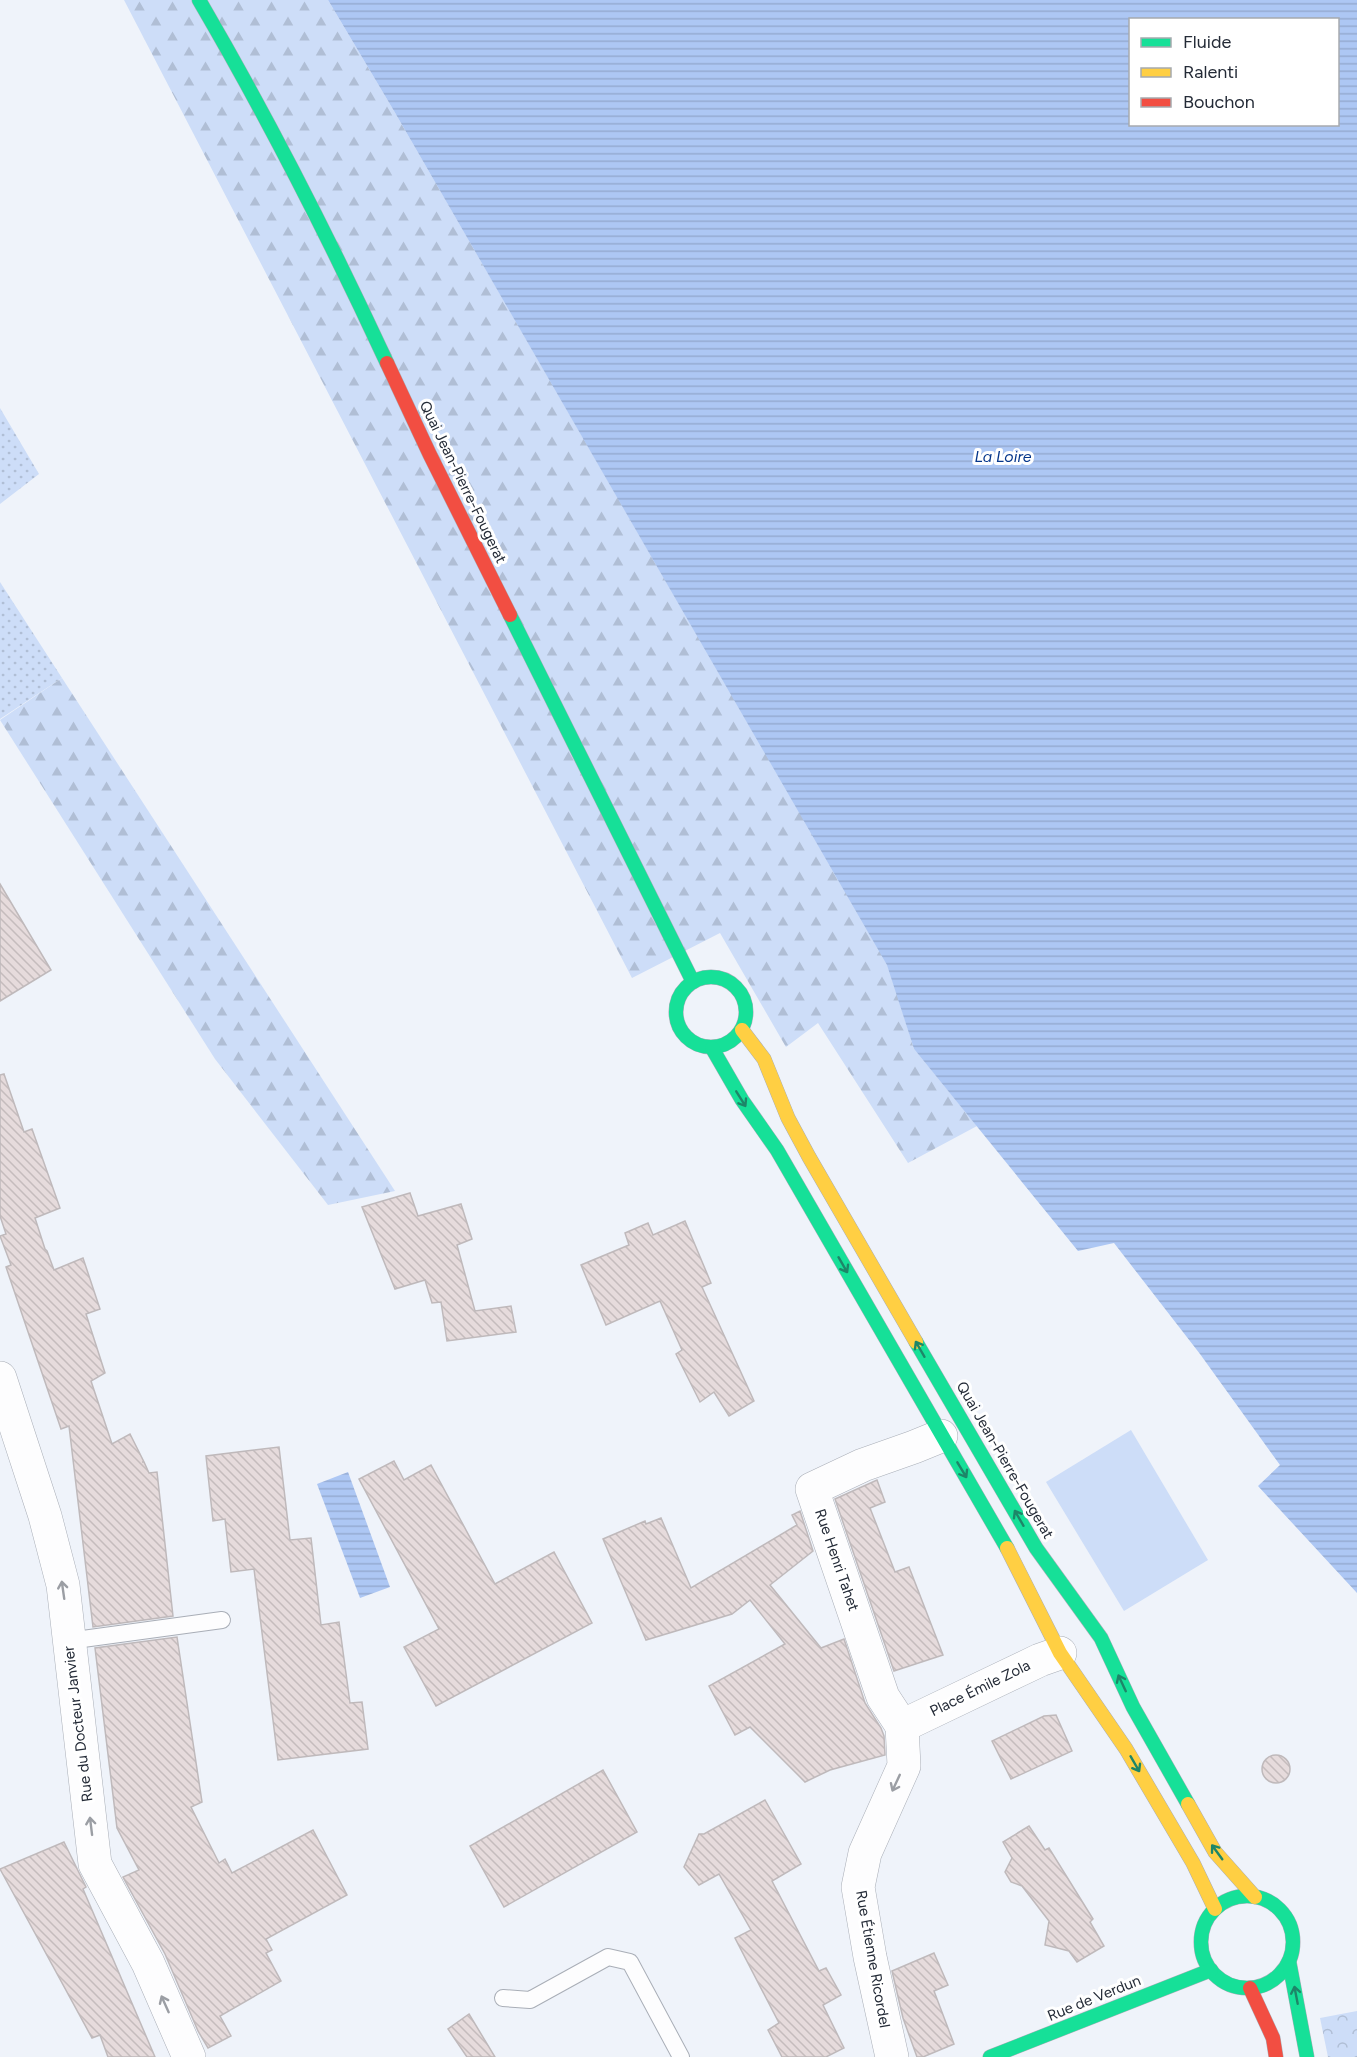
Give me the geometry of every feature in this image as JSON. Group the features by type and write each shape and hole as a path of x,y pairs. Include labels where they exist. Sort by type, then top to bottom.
{"main road":[{"name":"Quai Jean-Pierre-Fougerat","path":"198,0 227,48 344,271 430,455 693,982"},
{"path":"710,977 718,977 733,984 739,990 746,1005 746,1022 742,1030 730,1043 712,1048 693,1042 679,1028 676,1008 679,998 693,982 710,977"},
{"name":"Quai Jean-Pierre-Fougerat","path":"742,1030 764,1059 788,1118 809,1157 1036,1548 1101,1638 1133,1707 1215,1851 1255,1897 1276,1906 1285,1915 1293,1937 1293,1949 1289,1961 1307,2057"},
{"path":"712,1048 748,1112 777,1150 997,1529 1060,1653 1126,1749 1193,1863 1215,1909"},
{"path":"1255,1897 1240,1896 1215,1909 1204,1928 1201,1939 1202,1950 1211,1970 1224,1982 1241,1988 1250,1988 1266,1984 1280,1974 1289,1961"},
{"name":"Rue de Verdun","path":"990,2057 1211,1970"},
{"path":"1250,1988 1273,2038 1276,2057"}],"street":[{"name":"Rue du Docteur Janvier","path":"0,1378 48,1527 63,1585 95,1864 148,1963 189,2057"},
{"name":"Rue Henri Tahet","path":"902,1726 883,1697 812,1489 863,1465 914,1448 941,1436"},
{"name":"Place Émile Zola","path":"902,1726 1040,1660 1060,1653"},
{"name":"Rue Étienne Ricordel","path":"892,2057 870,1957 858,1887 865,1853 904,1766 902,1726"}],"lane":[{"path":"68,1641 222,1620"},
{"path":"503,1998 530,2000 608,1957 630,1962 681,2057"}],"green space":[{"path":"124,0 328,0 888,965 914,1049 977,1126 908,1163 818,1023 786,1047 720,933 632,978"},
{"path":"0,408 39,474 0,504"},
{"path":"0,582 62,678 0,719"},
{"path":"62,678 395,1191 328,1205 215,1059 0,720"},
{"path":"1131,1430 1208,1560 1124,1611 1046,1482"},
{"path":"1357,2011 1357,2057 1328,2057 1320,2018"}],"water":[{"name":"La Loire","path":"328,0 1357,0 1357,1593 1258,1486 1280,1465 1200,1354 1114,1243 1078,1251 914,1049 887,965"},
{"path":"348,1472 390,1587 360,1598 317,1484"}],"building":[{"path":"0,884 51,970 0,1001"},
{"path":"4,1074 24,1132 32,1129 60,1208 35,1218 45,1249 54,1270 83,1258 100,1309 86,1314 105,1373 91,1381 112,1444 130,1434 149,1473 157,1472 173,1616 93,1627 69,1426 61,1429 6,1267 11,1265 0,1236 6,1234 0,1216 0,1075"},
{"path":"410,1193 418,1216 461,1204 472,1239 457,1245 475,1311 511,1306 516,1332 447,1341 441,1302 432,1303 425,1280 395,1289 362,1207"},
{"path":"685,1221 711,1283 702,1287 754,1401 729,1416 714,1392 700,1402 676,1354 682,1350 660,1301 606,1325 581,1265 629,1245 625,1233 648,1223 653,1235"},
{"path":"279,1447 290,1540 311,1538 321,1625 339,1622 350,1703 362,1702 368,1749 278,1760 254,1569 231,1572 225,1519 213,1521 206,1456"},
{"path":"394,1461 404,1480 431,1465 495,1584 554,1552 592,1623 436,1706 404,1647 439,1629 359,1479"},
{"path":"877,1480 885,1502 870,1508 895,1572 909,1567 943,1655 894,1671 835,1499"},
{"path":"800,1511 813,1551 770,1585 821,1648 844,1639 865,1703 884,1736 885,1755 830,1770 805,1782 750,1727 735,1735 709,1686 785,1644 750,1600 732,1614 646,1640 603,1539 645,1521 646,1524 661,1518 691,1588 797,1525 792,1515"},
{"path":"177,1637 202,1802 191,1807 219,1863 225,1859 232,1873 313,1830 347,1895 266,1939 272,1950 266,1953 281,1981 220,2016 231,2036 208,2048 198,2031 165,1954 123,1877 139,1870 117,1828 95,1648"},
{"path":"1056,1715 1072,1751 1011,1779 992,1741 1044,1716"},
{"path":"1276,1755 1286,1759 1290,1769 1286,1779 1276,1783 1266,1779 1262,1769 1266,1759"},
{"path":"603,1770 637,1832 504,1907 470,1846"},
{"path":"765,1800 801,1864 772,1881 819,1971 826,1968 841,1995 823,2005 844,2048 826,2057 782,2057 768,2030 779,2023 735,1938 751,1930 719,1874 699,1885 684,1867 699,1834 704,1834"},
{"path":"1029,1826 1045,1850 1049,1848 1093,1919 1090,1922 1104,1946 1077,1962 1069,1951 1045,1945 1049,1921 1022,1886 1011,1882 1005,1872 1012,1858 1003,1842"},
{"path":"64,1842 86,1887 83,1889 155,2057 108,2057 100,2035 92,2038 0,1869"},
{"path":"934,1953 948,1985 934,1991 954,2044 923,2057 917,2057 903,2018 892,1971"},
{"path":"469,2014 495,2057 467,2057 448,2029"}],"traffic: fast":[{"path":"199,0 298,180 387,363"},
{"path":"510,615 693,982"},
{"path":"711,977 724,980 736,987 743,999 746,1012 743,1025 736,1037 724,1044 711,1047 698,1044 686,1037 679,1025 676,1012 679,999 686,987 698,980 711,977"},
{"path":"712,1048 742,1100 777,1150 1007,1548"},
{"path":"916,1342 1036,1548 1101,1638 1133,1707 1188,1804"},
{"path":"1247,1896 1264,1900 1279,1910 1289,1925 1293,1942 1289,1959 1279,1974 1264,1984 1247,1988 1230,1984 1215,1974 1205,1959 1201,1942 1205,1925 1215,1910 1230,1900 1247,1896"},
{"path":"1289,1961 1307,2057"},
{"path":"990,2057 1211,1970"}],"traffic: slow":[{"path":"742,1030 764,1059 788,1118 916,1342"},
{"path":"1007,1548 1060,1653 1126,1749 1193,1863 1215,1909"},
{"path":"1188,1804 1215,1852 1255,1897"}],"traffic: jam":[{"path":"387,363 510,615"},
{"path":"1250,1988 1273,2038 1276,2057"}]}
